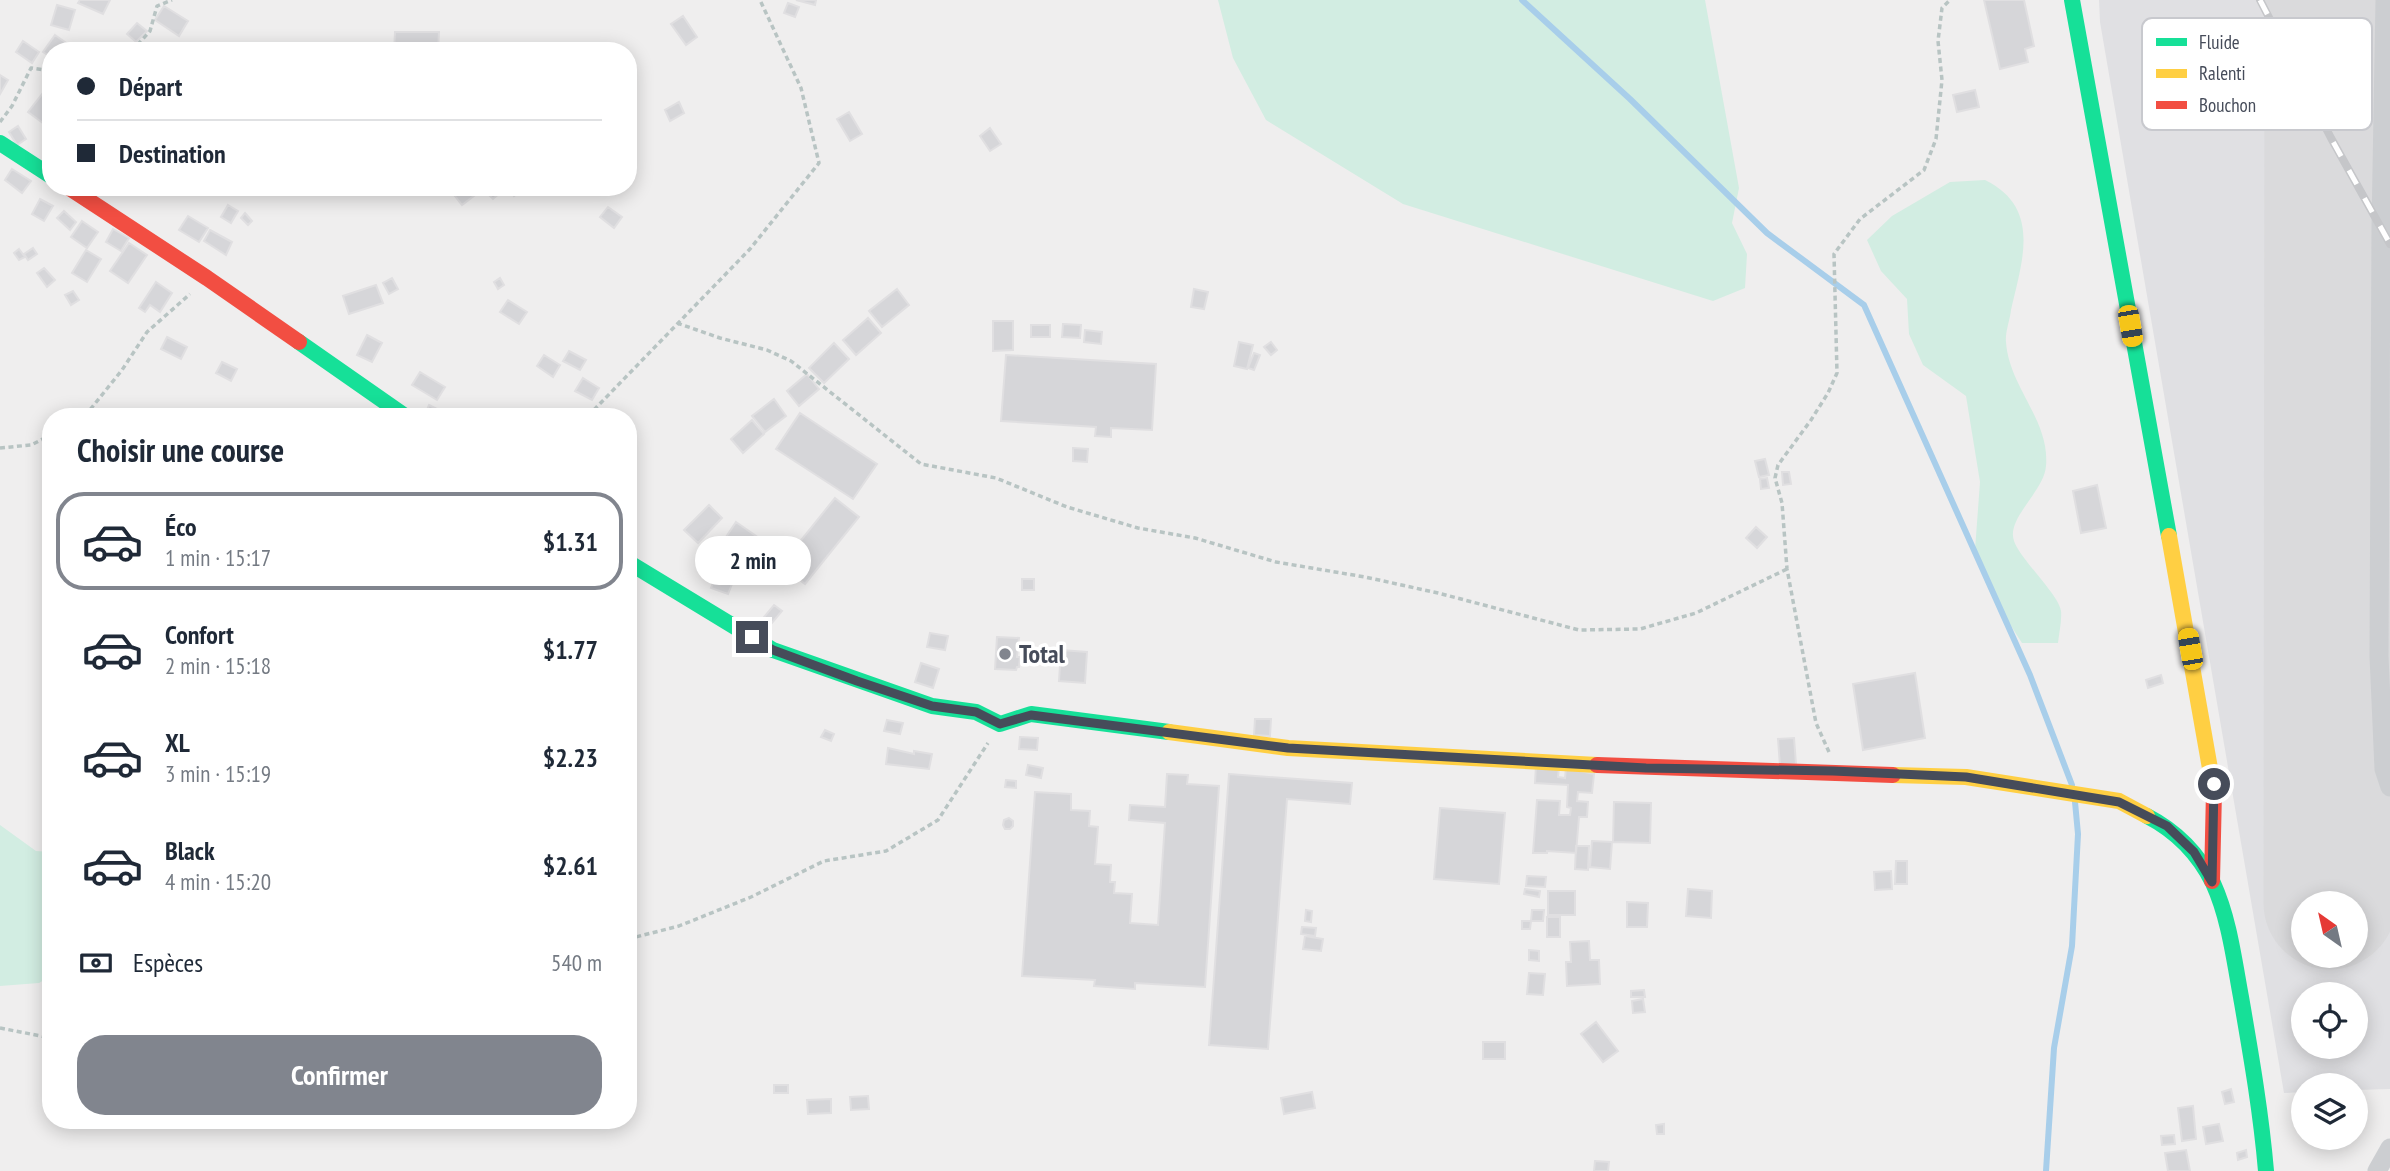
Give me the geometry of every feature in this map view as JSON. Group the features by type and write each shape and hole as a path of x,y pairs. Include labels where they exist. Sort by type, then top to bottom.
{"main road":[{"path":"2072,0 2214,784 2212,882"},
{"path":"0,143 42,170"},
{"path":"82,196 207,278 394,408"},
{"path":"637,567 773,650 920,702 976,712 1000,724 1031,715 1288,748 1646,768 1833,771 1966,777 2119,802 2167,826 2194,852 2212,882 2222,906 2261,1113 2266,1171"}],"street":[{"path":"2385,0 2379,656 2384,769 2390,787"},
{"path":"2377,1171 2390,1148"}],"path":[{"path":"140,42 150,31 157,6 172,0"},
{"path":"596,408 750,249 819,163 801,88 760,0"},
{"path":"1833,771 1832,758 1816,723 1787,569 1782,503 1775,478 1778,465 1811,420 1837,373 1834,254 1860,219 1924,170 1936,139 1942,80 1938,41 1942,8 1950,0"},
{"path":"0,122 12,106 31,68 42,70"},
{"path":"91,408 122,370 147,332 207,278"},
{"path":"677,323 767,350 791,361 921,464 996,478 1067,507 1138,528 1195,538 1276,562 1365,577 1450,596 1578,630 1640,629 1696,613 1787,569"},
{"path":"0,448 32,445 42,440"},
{"path":"637,938 679,926 751,897 824,862 886,851 938,820 1000,724"},
{"path":"0,1028 42,1036"}],"shaded area":[{"path":"2099,0 2390,0 2390,1089 2368,1090 2368,1073 2291,1073 2291,1093 2284,1093 2100,22"}],"green space":[{"path":"1218,0 1705,0 1739,188 1732,223 1747,254 1745,288 1713,301 1403,204 1266,120 1233,58"},
{"path":"1985,180 2003,192 2015,205 2024,237 2020,273 2006,342 2014,374 2042,434 2046,449 2046,466 2044,476 2015,523 2013,532 2018,549 2059,604 2061,615 2058,643 2022,643 1993,598 1975,550 1980,482 1966,396 1923,365 1909,334 1907,299 1881,271 1867,240 1892,216 1950,182"},
{"path":"0,825 36,851 42,851 42,981 0,986"}],"building":[{"path":"80,0 110,0 103,14 78,3"},
{"path":"796,0 816,0 815,5"},
{"path":"1984,0 2024,0 2034,46 2025,49 2028,62 2000,69"},
{"path":"788,3 799,7 795,17 784,13"},
{"path":"57,5 75,10 69,30 51,25"},
{"path":"164,6 188,21 179,36 155,20"},
{"path":"683,16 697,37 686,45 671,24"},
{"path":"137,23 147,31 136,42 127,34"},
{"path":"395,32 439,32 438,42 394,42"},
{"path":"55,35 65,42 50,42"},
{"path":"23,41 39,52 32,63 16,52"},
{"path":"0,75 8,80 0,94"},
{"path":"1975,90 1979,107 1957,112 1953,95"},
{"path":"42,94 42,122 28,112"},
{"path":"679,102 684,113 670,121 665,110"},
{"path":"849,112 862,134 850,141 837,119"},
{"path":"18,126 26,139 17,145 9,132"},
{"path":"990,128 1001,144 990,151 980,136"},
{"path":"12,169 31,181 22,193 5,180"},
{"path":"455,196 474,196 462,205"},
{"path":"40,199 53,206 44,221 32,214"},
{"path":"228,205 238,211 231,223 221,217"},
{"path":"608,207 622,217 614,228 600,217"},
{"path":"64,211 76,222 70,230 57,218"},
{"path":"245,213 252,221 248,225 241,218"},
{"path":"188,216 208,228 199,242 179,230"},
{"path":"82,221 98,232 87,248 71,237"},
{"path":"113,229 129,238 121,251 106,242"},
{"path":"210,230 232,242 226,255 204,241"},
{"path":"129,243 147,255 128,283 110,271"},
{"path":"33,248 37,254 28,260 24,254"},
{"path":"19,249 25,257 19,260 14,253"},
{"path":"86,250 101,259 87,282 72,273"},
{"path":"44,268 55,280 47,287 37,273"},
{"path":"392,278 398,289 389,294 383,283"},
{"path":"500,278 504,285 498,289 494,282"},
{"path":"156,282 172,293 160,312 150,305 145,312 139,308"},
{"path":"376,285 383,303 349,314 343,296"},
{"path":"897,289 909,305 882,327 869,311"},
{"path":"1194,289 1208,292 1204,309 1191,307"},
{"path":"73,291 79,300 71,305 65,295"},
{"path":"508,300 527,312 519,324 500,312"},
{"path":"868,318 881,333 856,355 843,340"},
{"path":"993,321 1013,321 1013,350 993,351"},
{"path":"1063,324 1081,325 1080,338 1062,337"},
{"path":"1031,325 1050,325 1050,337 1031,337"},
{"path":"1085,330 1102,332 1101,344 1084,342"},
{"path":"367,335 382,343 372,362 357,355"},
{"path":"167,337 187,347 181,359 161,349"},
{"path":"1239,342 1253,345 1247,369 1234,366"},
{"path":"1271,342 1277,350 1271,355 1264,347"},
{"path":"834,343 849,359 824,383 809,368"},
{"path":"569,351 586,360 580,370 563,361"},
{"path":"1254,353 1260,355 1254,370 1248,368"},
{"path":"544,355 560,365 553,377 537,366"},
{"path":"1006,355 1156,364 1152,430 1111,428 1111,437 1095,436 1096,427 1001,421"},
{"path":"222,362 237,369 231,381 216,373"},
{"path":"420,372 445,387 437,400 412,385"},
{"path":"807,374 819,389 799,406 787,391"},
{"path":"583,378 599,388 592,400 575,391"},
{"path":"774,399 786,416 765,432 752,416"},
{"path":"800,413 877,464 853,499 776,449"},
{"path":"752,420 764,434 743,453 731,439"},
{"path":"1073,448 1088,449 1087,462 1073,461"},
{"path":"1765,459 1769,475 1759,477 1755,461"},
{"path":"1782,472 1789,472 1791,484 1783,485"},
{"path":"1767,478 1769,488 1761,489 1760,479"},
{"path":"2097,485 2106,528 2081,533 2073,491"},
{"path":"835,498 859,517 805,584 781,565"},
{"path":"709,505 722,518 698,543 684,530"},
{"path":"736,522 772,547 759,565 724,540"},
{"path":"1756,527 1767,537 1757,548 1746,538"},
{"path":"717,572 734,579 728,594 711,588"},
{"path":"1022,579 1034,579 1034,590 1022,590"},
{"path":"774,605 782,611 772,623 764,617"},
{"path":"930,633 948,636 945,650 927,647"},
{"path":"997,637 1019,638 1017,657 1020,657 1016,670 995,669"},
{"path":"1061,650 1087,652 1085,683 1059,681"},
{"path":"921,663 939,669 933,688 915,682"},
{"path":"1915,673 1925,738 1863,750 1853,684"},
{"path":"2161,675 2163,683 2148,688 2146,680"},
{"path":"1255,719 1271,719 1270,736 1254,735"},
{"path":"887,720 903,723 900,734 884,731"},
{"path":"825,730 834,734 831,741 821,737"},
{"path":"1020,737 1038,738 1037,750 1019,749"},
{"path":"1794,738 1796,764 1780,766 1778,739"},
{"path":"888,748 914,754 914,751 932,754 929,769 886,764"},
{"path":"1028,765 1043,768 1041,778 1026,775"},
{"path":"1536,765 1559,767 1558,777 1565,778 1566,768 1594,774 1592,793 1578,792 1577,801 1588,802 1587,817 1579,817 1576,853 1533,853 1537,800 1560,801 1559,815 1570,815 1571,808 1567,807 1568,785 1535,783"},
{"path":"1167,774 1188,775 1187,784 1219,786 1205,987 1135,983 1135,989 1094,986 1095,980 1022,976 1035,792 1071,794 1071,810 1090,811 1089,826 1098,827 1095,864 1111,865 1110,882 1115,882 1114,893 1132,894 1130,923 1158,925 1165,823 1129,820 1130,805 1165,807"},
{"path":"1229,774 1352,783 1350,804 1287,799 1268,1049 1209,1045"},
{"path":"1006,780 1016,781 1016,788 1005,787"},
{"path":"1614,802 1651,803 1650,843 1613,842"},
{"path":"1440,808 1505,813 1499,884 1434,879"},
{"path":"1009,818 1013,821 1013,826 1005,829 1004,820"},
{"path":"1592,841 1612,842 1610,869 1590,867"},
{"path":"1576,846 1589,846 1588,870 1575,869"},
{"path":"1896,861 1907,861 1907,884 1895,884"},
{"path":"1891,871 1892,889 1875,890 1874,872"},
{"path":"1527,876 1546,877 1545,887 1526,886"},
{"path":"1525,889 1540,891 1539,897 1524,894"},
{"path":"1688,889 1712,891 1711,918 1686,916"},
{"path":"1548,891 1575,891 1575,915 1548,915"},
{"path":"1627,902 1648,903 1647,927 1627,927"},
{"path":"1306,910 1312,911 1311,922 1305,921"},
{"path":"1532,910 1544,910 1543,921 1531,921"},
{"path":"1547,917 1560,917 1560,937 1547,937"},
{"path":"1522,921 1531,921 1530,929 1522,929"},
{"path":"1302,927 1316,928 1315,936 1301,934"},
{"path":"1305,936 1323,939 1321,951 1303,949"},
{"path":"1589,941 1590,960 1599,960 1600,984 1567,986 1566,962 1571,962 1570,942"},
{"path":"1529,950 1539,951 1539,961 1529,960"},
{"path":"1529,973 1545,974 1543,995 1527,994"},
{"path":"1644,990 1645,997 1631,997 1631,991"},
{"path":"1643,999 1645,1012 1633,1013 1632,1001"},
{"path":"1596,1022 1618,1051 1603,1062 1581,1034"},
{"path":"1483,1042 1505,1042 1505,1059 1483,1059"},
{"path":"774,1085 788,1085 788,1093 774,1093"},
{"path":"2231,1089 2234,1102 2225,1104 2222,1092"},
{"path":"1312,1092 1315,1108 1284,1114 1281,1098"},
{"path":"868,1096 869,1109 851,1110 850,1097"},
{"path":"831,1099 831,1113 808,1114 807,1100"},
{"path":"2193,1106 2196,1139 2182,1141 2178,1108"},
{"path":"1664,1124 1664,1134 1657,1134 1656,1125"},
{"path":"2219,1124 2223,1141 2206,1144 2203,1127"},
{"path":"2174,1135 2175,1144 2162,1145 2161,1136"},
{"path":"2186,1150 2190,1171 2168,1171 2165,1153"},
{"path":"2246,1150 2247,1157 2238,1160 2237,1153"},
{"path":"1595,1161 1609,1162 1608,1171 1594,1171"}],"waterway":[{"path":"1522,0 1630,99 1767,233 1864,305 2030,675 2072,785"},
{"path":"2046,1171 2054,1048 2072,946 2078,834 2075,802"}],"runway":[{"path":"2331,0 2331,18"},
{"path":"2330,891 2331,130"}],"railway":[{"path":"2260,0 2269,18"},
{"path":"2327,130 2390,244"}],"traffic: fast":[{"path":"2072,0 2169,536"},
{"path":"0,143 42,170"},
{"path":"299,342 394,408"},
{"path":"637,567 773,650 932,706 976,712 1000,724 1031,714 1169,732"},
{"path":"2147,816 2177,836 2193,853 2207,872 2219,896 2241,997 2259,1105 2266,1171"}],"traffic: slow":[{"path":"2169,536 2214,791"},
{"path":"1169,732 1288,748 1597,765"},
{"path":"1893,775 1966,777 2119,801 2147,816"}],"traffic: jam":[{"path":"82,196 299,342"},
{"path":"1597,765 1893,775"},
{"path":"2212,881 2214,791"}],"place":[{"name":"Total","path":"1005,654"}],"route":[{"path":"752,637 773,650 857,681 932,706 976,712 1000,724 1031,715 1288,748 1646,768 1833,771 1966,777 2119,802 2167,826 2194,852 2212,882 2214,784"}]}
